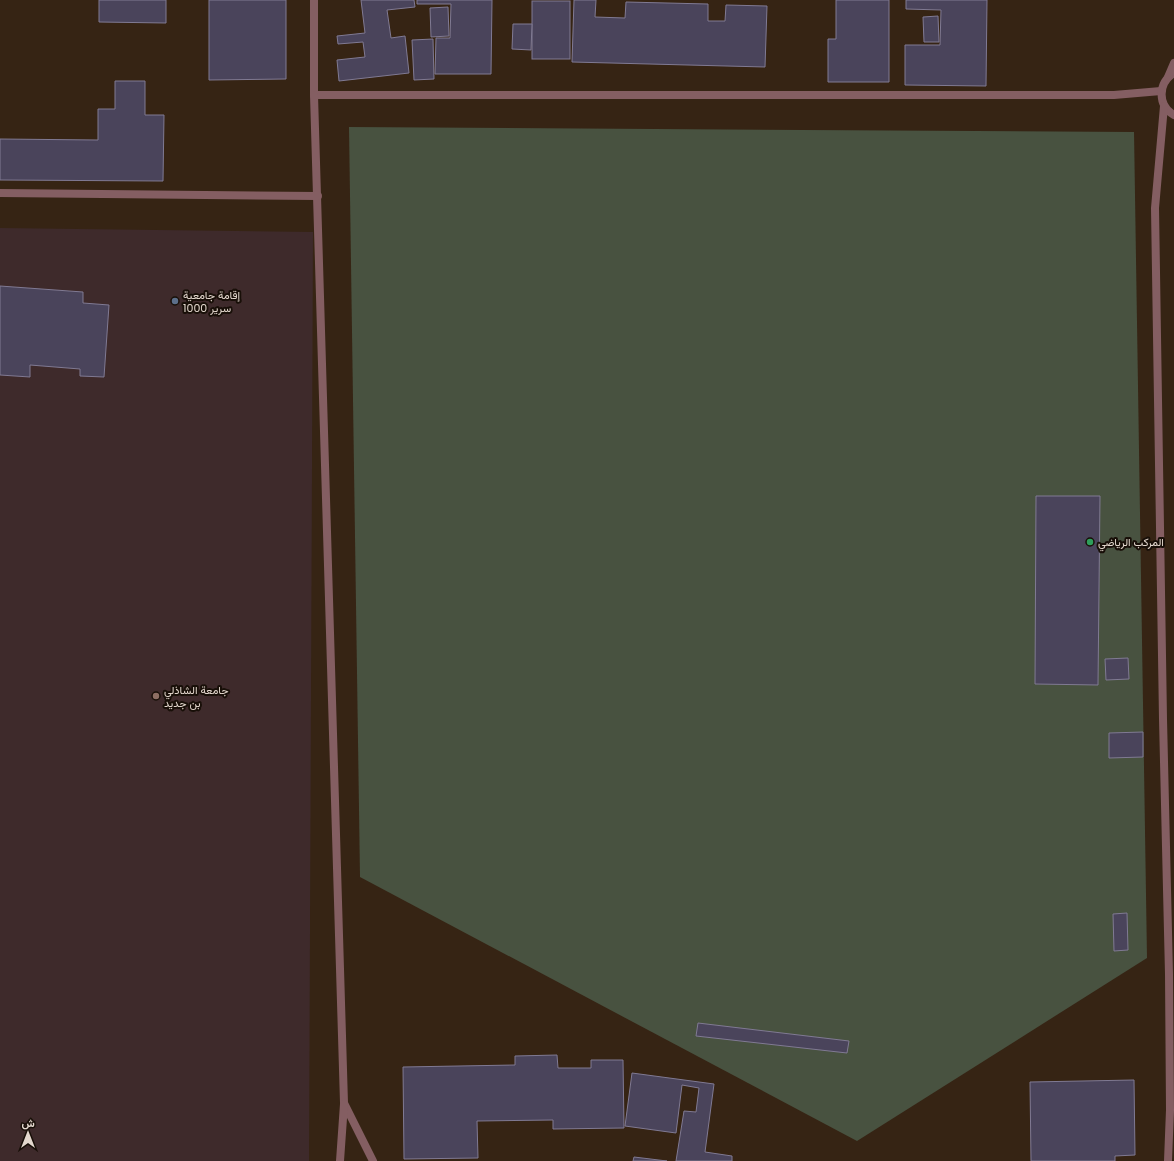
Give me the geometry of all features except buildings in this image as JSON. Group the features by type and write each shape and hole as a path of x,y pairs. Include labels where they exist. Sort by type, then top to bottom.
{"street":[{"path":"314,0 314,95 344,1103 340,1161"},
{"path":"1168,1161 1170,1110 1169,981 1162,711 1155,208 1164,106 1161,92 1164,83 1171,75 1174,63"},
{"path":"314,95 1114,95 1161,92"},
{"path":"1164,106 1174,115"},
{"path":"0,194 318,196"},
{"path":"344,1103 373,1161"}],"shaded area":[{"name":"جامعة الشاذلي بن جديد","path":"0,228 313,232 309,1161 0,1161"}],"green space":[{"path":"349,127 1134,132 1147,958 857,1141 360,877"}],"place":[{"name":"إقامة جامعية 1000 سرير","path":"175,301"},
{"name":"المركب الرياضي","path":"1090,542"},
{"name":"جامعة الشاذلي بن جديد","path":"156,696"}]}
